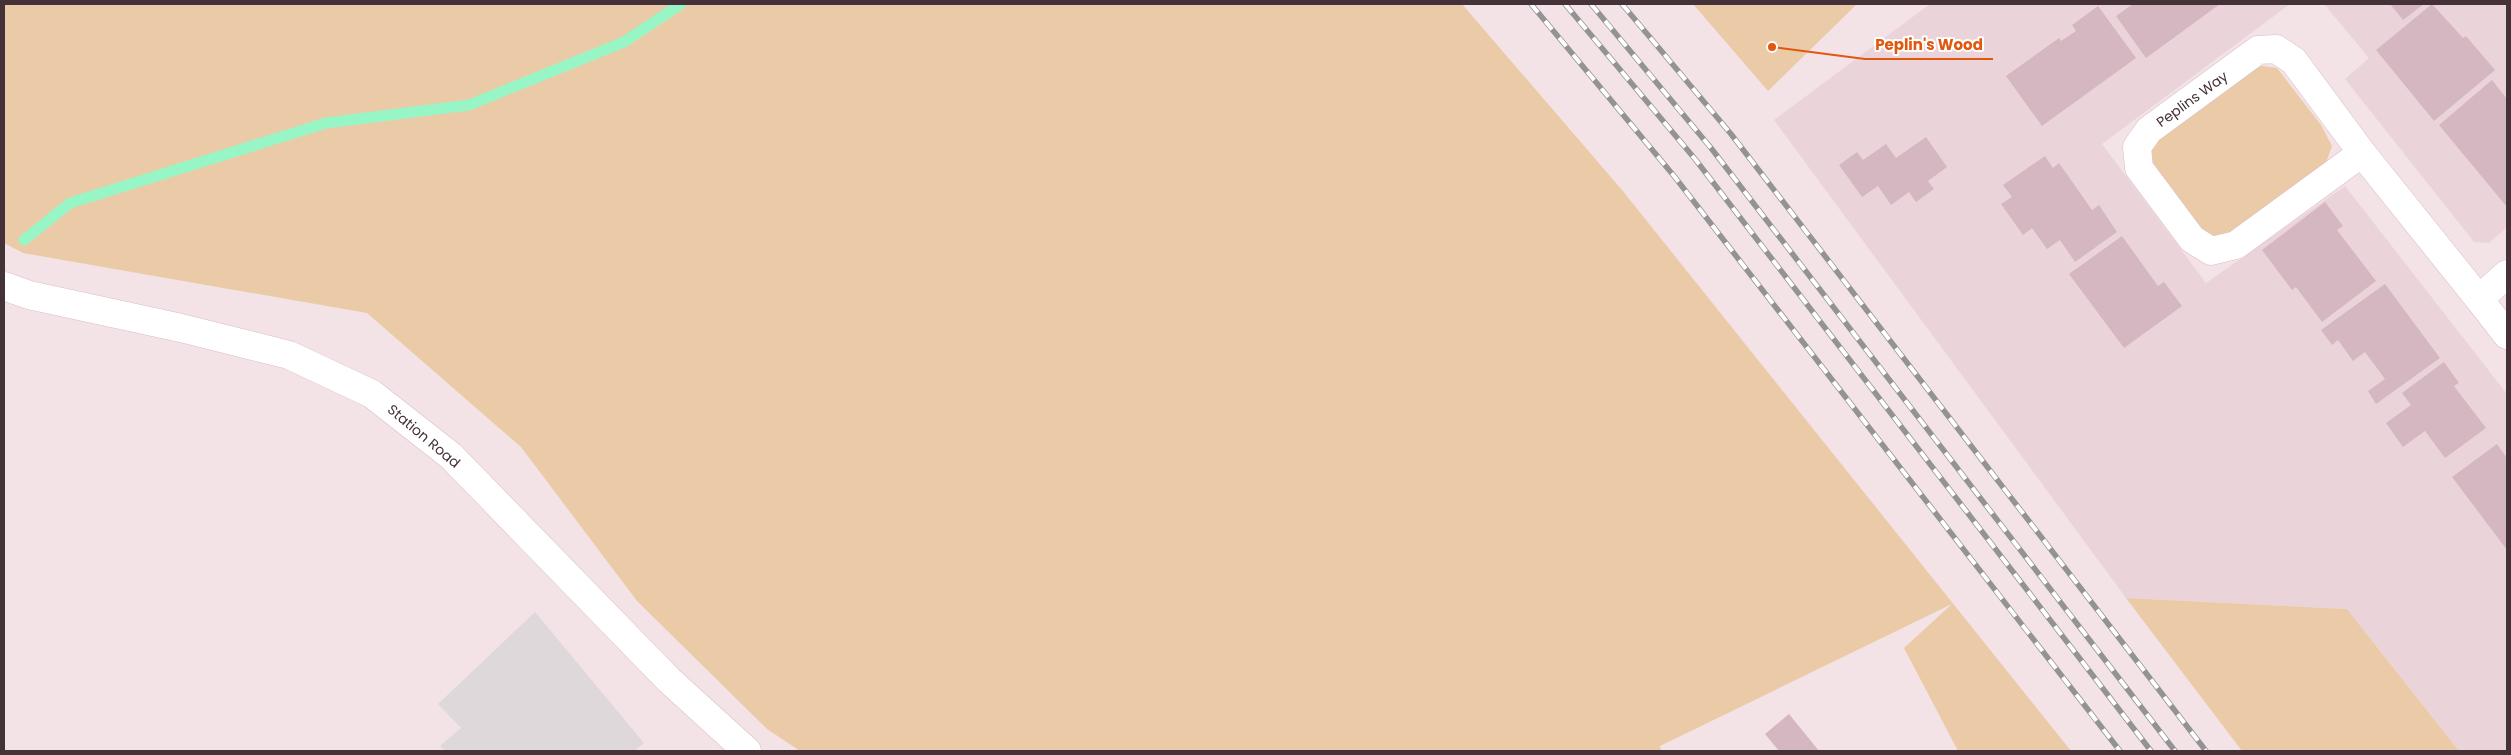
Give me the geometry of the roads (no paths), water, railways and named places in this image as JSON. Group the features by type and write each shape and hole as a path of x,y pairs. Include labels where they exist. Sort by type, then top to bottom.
{"street":[{"name":"Peplins Way","path":"2362,153 2236,245 2211,251 2192,239 2139,168 2137,147 2149,130 2258,50 2276,49 2294,60 2362,153 2507,335"},
{"path":"2479,299 2507,274"},
{"name":"Station Road","path":"4,286 29,295 182,328 289,354 372,394 451,456 669,680 746,751"}],"waterway":[{"path":"24,240 70,203 326,123 469,105 624,42 681,4"}],"railway":[{"path":"1531,4 1674,176 2120,751"},
{"path":"1565,4 1695,159 2151,751"},
{"path":"1591,4 1711,148 2175,751"},
{"path":"1622,4 1731,134 2206,751"}],"place":[{"name":"Peplin's Wood","path":"1772,47"}]}
